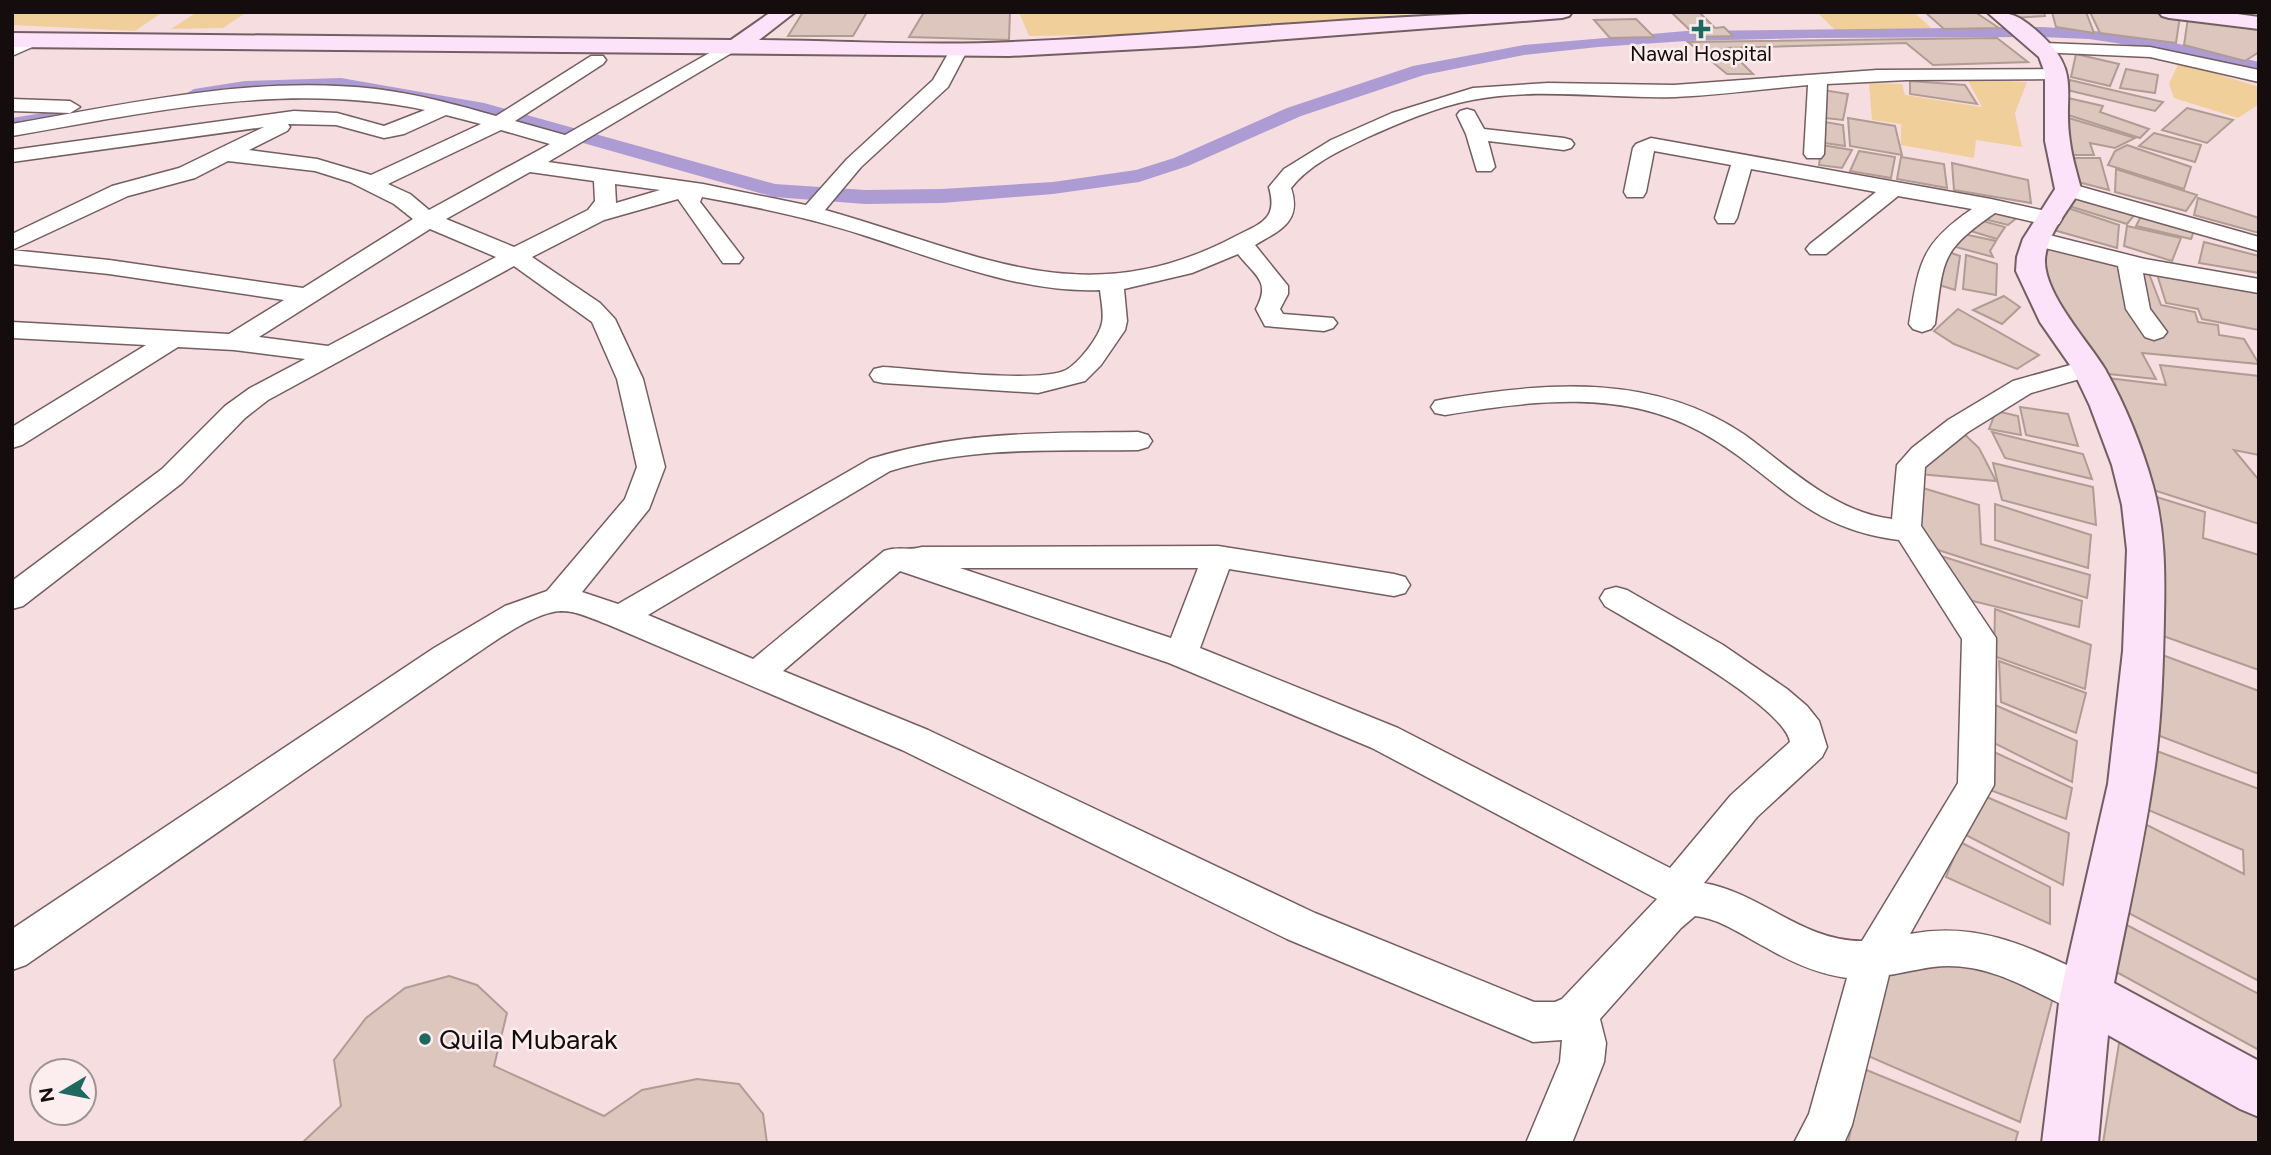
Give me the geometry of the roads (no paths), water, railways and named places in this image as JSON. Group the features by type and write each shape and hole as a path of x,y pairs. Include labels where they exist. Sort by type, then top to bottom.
{"street":[{"path":"758,31 758,25 770,12"},
{"path":"234,342 428,220 737,44 785,12"},
{"path":"12,51 23,40 737,44 958,49 1196,39 1562,12"},
{"path":"2169,12 2259,23"},
{"path":"2027,38 2057,141 2052,216 2031,257 2031,271 2054,323 2088,368 2107,406 2130,466 2140,505 2146,550 2143,651 2130,784 2086,995 2070,1143"},
{"path":"526,165 692,190 821,201 996,269 1063,282 1111,281 1184,268 1241,243 1271,226 1283,214 1285,204 1280,187 1284,178 1306,162 1361,132 1454,98 1529,90 1673,91 1818,79 2027,38 2150,52 2259,76"},
{"path":"821,201 854,163 940,83 958,49"},
{"path":"372,183 497,124 597,60"},
{"path":"1814,154 1818,79"},
{"path":"12,130 242,92 318,92 380,96 443,109 568,142"},
{"path":"1454,98 1476,134 1484,167"},
{"path":"12,105 138,110"},
{"path":"12,156 299,117 337,119 372,131 390,132 443,109"},
{"path":"12,243 120,191 180,175 299,117"},
{"path":"1476,134 1564,144"},
{"path":"1635,192 1643,148 1647,144 2052,216 2259,244"},
{"path":"226,154 317,165 372,183 402,199 428,220 515,256 603,319 632,388 651,467 639,502 557,600"},
{"path":"1726,218 1743,160"},
{"path":"596,215 606,201 604,177"},
{"path":"1818,249 1894,188"},
{"path":"12,598 172,476 235,412 259,394 596,215 692,190"},
{"path":"692,190 689,202 731,258"},
{"path":"1922,324 1932,268 1939,250 1991,206"},
{"path":"2052,216 2129,262 2259,286"},
{"path":"1241,243 1276,286 1276,294 1268,309 1274,321 1324,323"},
{"path":"12,257 109,267 305,296"},
{"path":"2129,262 2138,309 2154,332"},
{"path":"883,375 1038,385 1076,375 1092,359 1112,330 1115,321 1111,281"},
{"path":"12,330 234,342 330,354"},
{"path":"12,439 173,340"},
{"path":"1818,1143 1829,1125 1872,961 1976,785 1979,638 1906,527 1911,465 1958,426 2022,387 2088,368"},
{"path":"1445,407 1522,394 1592,392 1671,409 1712,426 1810,498 1835,512 1887,530 1906,527"},
{"path":"620,617 880,465 896,459 927,452 992,444 1138,441"},
{"path":"757,674 895,558 1218,557 1394,585"},
{"path":"1181,654 1218,557"},
{"path":"895,558 1181,654 1385,738 1684,894 1716,902 1798,947 1830,957 1872,961 1934,949 1962,948 1995,954 2086,995 2259,1090"},
{"path":"12,952 446,657 522,613 557,600 576,602 620,617 915,740 1301,926 1533,1022 1557,1022 1577,1013 1679,904 1744,806 1809,747 1806,731 1795,716 1775,698 1711,654 1616,598"},
{"path":"1549,1143 1582,1062 1584,1043 1577,1013"}],"waterway":[{"path":"194,95 245,87 341,84 484,109 774,190 865,197 942,196 1053,188 1139,176 1181,162 1294,112 1420,70 1524,50 1598,42 1686,36 1810,33 2041,32 2089,34 2175,47 2259,68"},
{"path":"12,124 67,115"}],"place":[{"name":"Nawal Hospital","path":"1701,29"},
{"name":"Quila Mubarak","path":"425,1039"}]}
